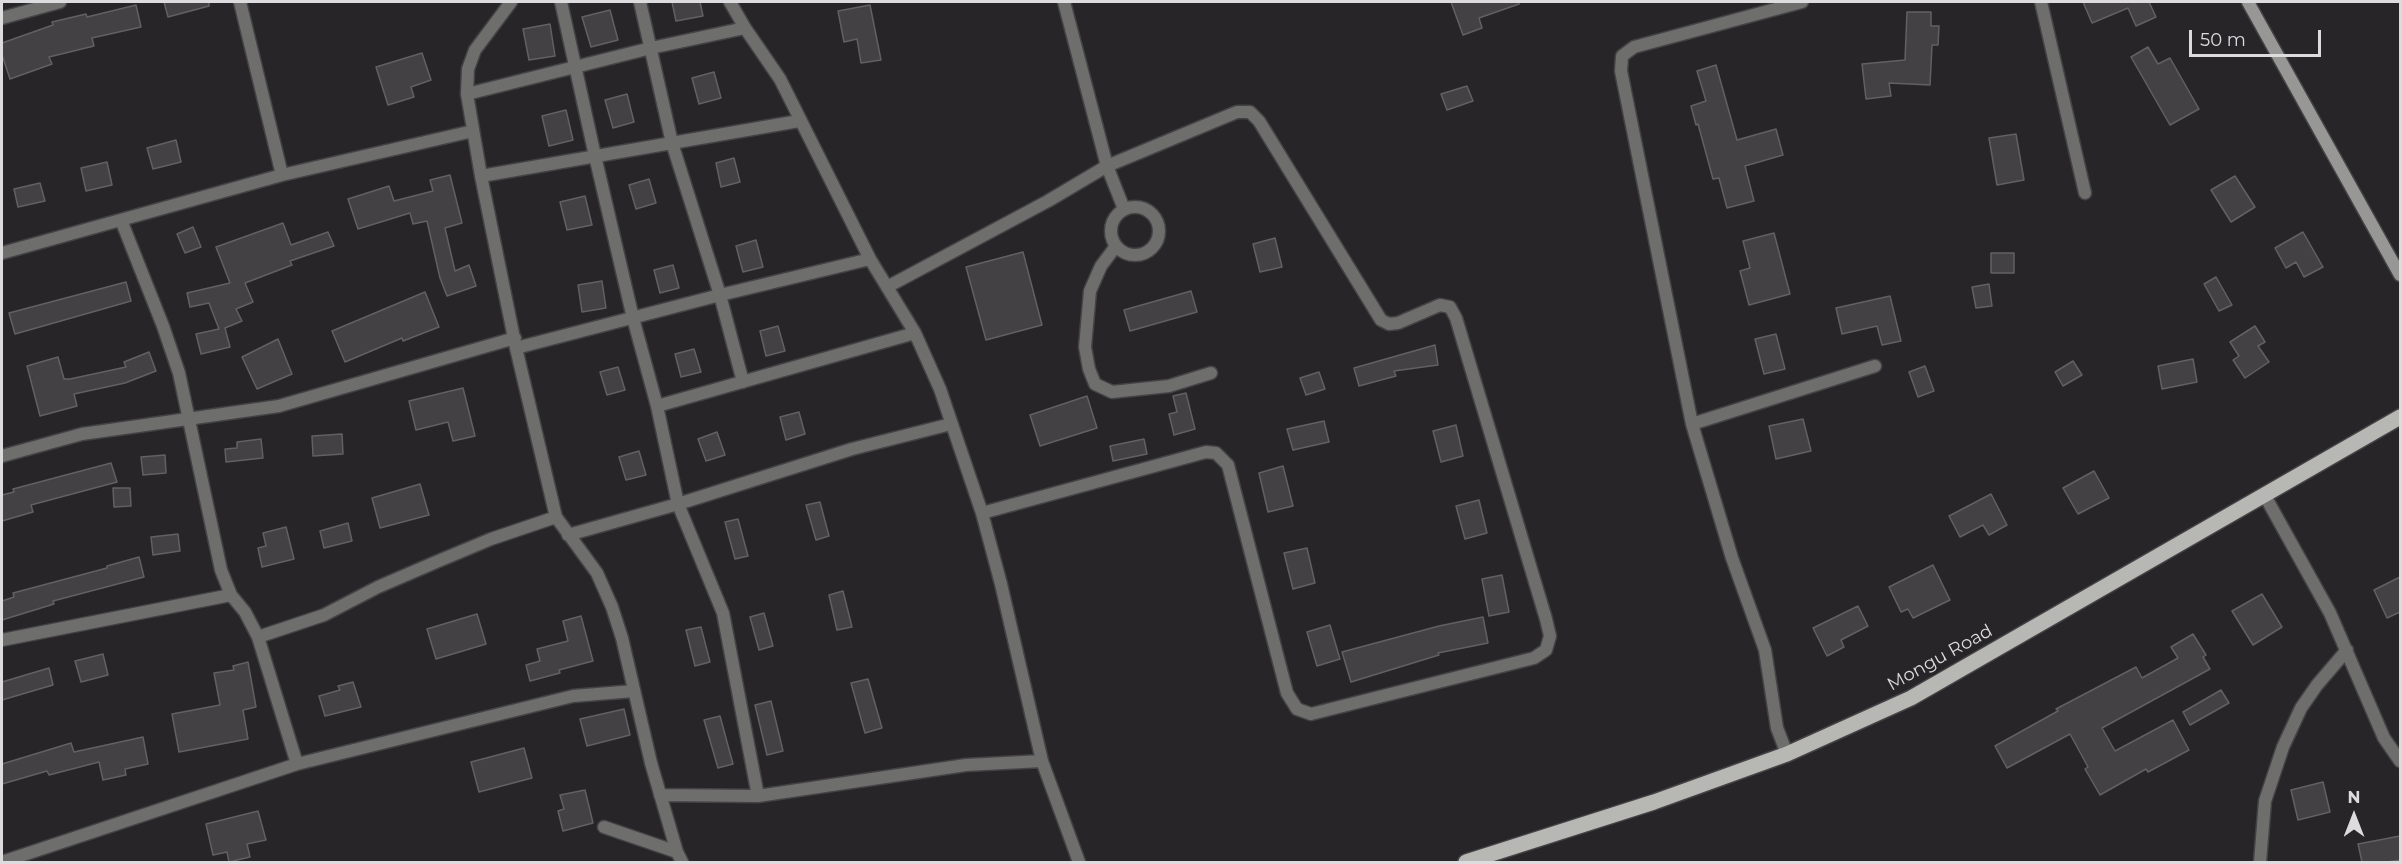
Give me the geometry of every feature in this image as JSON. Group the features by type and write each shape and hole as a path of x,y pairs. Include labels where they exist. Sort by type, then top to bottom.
{"main road":[{"name":"Mongu Road","path":"1466,862 1654,802 1786,754 1911,698 2400,417"}],"street":[{"path":"2,18 60,2"},
{"path":"240,2 282,175"},
{"path":"511,2 475,50 468,69 467,94 481,176 515,343 556,517 597,573 612,607 622,638 660,795 679,857"},
{"path":"561,2 595,156 633,318 657,406 678,504 723,613 758,796"},
{"path":"640,2 672,143 720,295 743,382"},
{"path":"730,2 780,79 870,259 915,333 940,389 982,513 1042,761 1079,862"},
{"path":"1064,2 1107,166 1124,209"},
{"path":"1786,754 1777,728 1765,650 1732,558 1692,424 1621,71 1622,56 1634,47 1802,2"},
{"path":"2041,2 2085,193"},
{"path":"2248,2 2400,275"},
{"path":"467,94 651,48 745,28"},
{"path":"887,287 1048,201 1107,166 1237,112 1250,112 1259,121 1381,320 1389,324 1398,323 1440,305 1450,308 1456,318 1550,636 1546,650 1534,658 1311,714 1297,709 1287,693 1228,465 1216,453 1206,452 982,513"},
{"path":"481,176 799,121"},
{"path":"2,253 282,175 473,131"},
{"path":"1143,208 1152,213 1157,221 1159,231 1157,241 1143,254 1124,253 1111,237 1111,226 1115,216 1124,209 1143,208"},
{"path":"121,220 176,363 216,549 231,595 245,612 258,637 297,764"},
{"path":"1116,246 1101,266 1090,291 1085,347 1089,369 1095,384 1112,392 1169,386 1211,373"},
{"path":"2,456 82,434 279,406 515,343 633,318 870,259"},
{"path":"657,406 915,333"},
{"path":"1692,424 1875,366"},
{"path":"568,535 678,504 852,449 951,424"},
{"path":"2265,496 2330,613 2384,738 2400,761"},
{"path":"258,637 324,615 378,587 436,562 491,539 556,517"},
{"path":"2,640 231,595"},
{"path":"2260,862 2265,801 2283,747 2301,708 2347,650"},
{"path":"2,862 297,764 573,696 634,691"},
{"path":"660,795 758,796 966,765 1042,761"},
{"path":"603,827 679,857"}],"building":[{"path":"164,2 209,2 209,6 168,17"},
{"path":"672,2 700,2 703,16 676,21"},
{"path":"1451,2 1519,2 1519,4 1479,18 1482,28 1463,35"},
{"path":"2083,2 2149,2 2156,17 2136,26 2128,8 2092,23"},
{"path":"136,5 141,27 92,38 94,46 49,57 52,64 10,79 2,55 2,43 53,25 52,22 86,14 87,17"},
{"path":"870,5 881,60 861,63 857,39 844,42 838,11"},
{"path":"610,10 618,40 591,47 582,17"},
{"path":"1907,12 1931,12 1931,26 1939,26 1938,45 1932,45 1930,85 1889,83 1891,96 1866,99 1862,64 1905,60"},
{"path":"550,24 555,56 529,60 523,29"},
{"path":"2148,47 2158,64 2170,58 2199,109 2170,125 2131,57"},
{"path":"422,53 431,80 411,87 414,97 388,105 376,67"},
{"path":"1716,65 1737,140 1776,129 1783,155 1745,166 1754,201 1727,208 1719,178 1713,179 1691,106 1706,101 1697,71"},
{"path":"714,72 721,98 699,104 692,78"},
{"path":"1467,86 1473,101 1447,110 1441,94"},
{"path":"627,94 634,122 613,128 605,100"},
{"path":"566,110 573,140 549,146 542,116"},
{"path":"2016,134 2024,180 1997,185 1989,138"},
{"path":"176,140 181,162 153,169 147,148"},
{"path":"734,158 740,182 721,187 716,163"},
{"path":"107,162 112,185 86,191 81,168"},
{"path":"450,175 462,223 445,228 455,271 469,265 476,286 447,296 440,278 427,221 413,224 410,213 358,229 348,199 389,186 394,201 433,191 430,180"},
{"path":"2235,176 2255,207 2231,222 2211,190"},
{"path":"649,179 656,203 636,209 629,185"},
{"path":"40,183 45,201 18,207 14,189"},
{"path":"585,196 592,225 567,230 560,202"},
{"path":"283,223 291,245 328,232 334,246 290,261 292,265 245,283 253,302 236,309 242,321 225,328 230,347 201,354 196,334 219,329 209,303 190,307 187,293 230,283 216,247"},
{"path":"193,227 201,247 185,253 177,234"},
{"path":"2303,232 2323,267 2304,277 2296,262 2286,268 2275,248"},
{"path":"1774,233 1790,294 1749,305 1740,271 1750,268 1743,241"},
{"path":"1275,238 1282,267 1260,272 1253,244"},
{"path":"756,240 763,267 743,272 736,246"},
{"path":"1023,252 1042,325 986,340 966,267"},
{"path":"1991,253 2014,253 2014,273 1991,273"},
{"path":"673,265 679,288 660,293 654,270"},
{"path":"2216,277 2232,305 2219,311 2204,284"},
{"path":"602,281 606,308 582,312 578,285"},
{"path":"126,282 131,301 15,334 9,313"},
{"path":"1989,284 1992,306 1976,308 1972,287"},
{"path":"1191,291 1197,312 1130,331 1124,310"},
{"path":"425,292 439,327 403,341 402,338 345,362 332,331"},
{"path":"1890,296 1901,341 1882,345 1877,326 1842,334 1836,308"},
{"path":"778,326 785,351 766,356 760,331"},
{"path":"2255,326 2265,342 2258,346 2269,362 2245,378 2233,360 2239,356 2230,342"},
{"path":"1776,334 1785,369 1764,374 1755,339"},
{"path":"278,339 292,374 257,389 242,357"},
{"path":"1435,345 1438,365 1394,371 1396,376 1359,386 1354,368"},
{"path":"694,349 701,372 681,377 675,354"},
{"path":"149,352 156,371 125,383 74,394 77,406 40,416 27,366 58,357 64,379 70,379 126,367 124,362"},
{"path":"2193,359 2197,382 2162,389 2158,366"},
{"path":"2073,361 2082,375 2063,386 2055,372"},
{"path":"1925,366 1934,391 1918,397 1909,372"},
{"path":"618,367 625,390 607,395 600,372"},
{"path":"1319,372 1325,389 1306,395 1300,378"},
{"path":"463,388 475,436 453,441 448,422 416,430 409,401"},
{"path":"1186,393 1195,429 1174,435 1169,414 1177,412 1173,396"},
{"path":"1087,396 1097,428 1040,446 1030,415"},
{"path":"799,412 805,434 786,440 780,417"},
{"path":"1803,419 1811,451 1776,459 1769,426"},
{"path":"1324,421 1329,442 1293,450 1287,429"},
{"path":"1456,425 1463,456 1441,462 1433,431"},
{"path":"717,432 725,455 706,461 698,439"},
{"path":"342,434 343,454 313,456 312,436"},
{"path":"261,439 263,458 226,462 225,449 237,448 237,442"},
{"path":"1144,439 1147,454 1113,461 1110,446"},
{"path":"639,451 646,475 626,480 619,457"},
{"path":"165,455 166,473 143,475 141,457"},
{"path":"111,463 117,482 31,505 33,512 2,521 2,495 14,492 13,489"},
{"path":"1283,466 1293,506 1268,512 1259,473"},
{"path":"2094,471 2109,498 2078,514 2063,488"},
{"path":"420,484 429,515 380,528 372,498"},
{"path":"113,488 130,488 131,506 114,507"},
{"path":"1991,494 2007,525 1989,535 1983,525 1960,537 1949,516"},
{"path":"1479,500 1487,533 1465,539 1456,506"},
{"path":"820,502 829,536 816,540 806,505"},
{"path":"738,519 748,556 735,559 725,522"},
{"path":"348,523 352,541 324,548 320,531"},
{"path":"286,527 294,559 262,567 258,548 266,546 263,533"},
{"path":"178,534 180,551 153,555 151,537"},
{"path":"1307,548 1315,583 1293,589 1284,553"},
{"path":"139,557 144,577 53,601 54,604 2,620 2,601 14,597 13,593"},
{"path":"1933,565 1950,600 1913,618 1908,609 1901,612 1889,587"},
{"path":"1502,575 1509,612 1489,616 1482,579"},
{"path":"2400,577 2400,612 2387,618 2374,590"},
{"path":"843,591 852,627 837,630 829,595"},
{"path":"2262,594 2282,627 2253,645 2232,611"},
{"path":"1858,606 1868,626 1841,640 1844,647 1827,656 1813,628"},
{"path":"764,613 773,646 759,650 750,617"},
{"path":"477,614 486,644 436,659 427,629"},
{"path":"581,616 593,661 530,681 526,665 540,661 537,649 568,641 563,621"},
{"path":"1483,617 1488,643 1438,653 1439,655 1351,682 1342,652 1439,626"},
{"path":"1330,625 1340,659 1317,666 1307,632"},
{"path":"701,627 710,662 695,666 686,630"},
{"path":"2193,634 2206,655 2203,657 2210,669 2102,728 2115,751 2173,720 2189,750 2148,772 2146,769 2100,795 2085,769 2088,767 2070,734 2007,768 1995,746 2058,711 2056,709 2136,667 2142,678 2178,658 2171,647"},
{"path":"103,654 108,675 81,682 75,661"},
{"path":"248,662 256,707 243,710 248,739 179,752 172,714 220,705 214,673 234,670 233,666"},
{"path":"49,668 53,685 2,700 2,682"},
{"path":"868,679 882,728 865,733 851,683"},
{"path":"353,682 361,707 325,716 319,696 340,690 338,686"},
{"path":"2221,690 2229,703 2190,725 2183,712"},
{"path":"771,701 783,751 767,755 755,705"},
{"path":"624,709 630,735 587,746 580,719"},
{"path":"720,716 733,764 718,768 704,720"},
{"path":"143,737 148,764 125,769 126,775 103,780 99,762 49,775 47,771 2,784 2,764 71,743 74,752"},
{"path":"524,748 532,778 479,792 471,762"},
{"path":"2323,782 2330,812 2298,820 2291,790"},
{"path":"585,790 593,823 563,831 558,811 564,809 560,795"},
{"path":"258,811 266,840 247,844 250,857 229,862 227,852 213,855 206,824"},
{"path":"2400,836 2400,860 2362,862 2358,844"}]}
